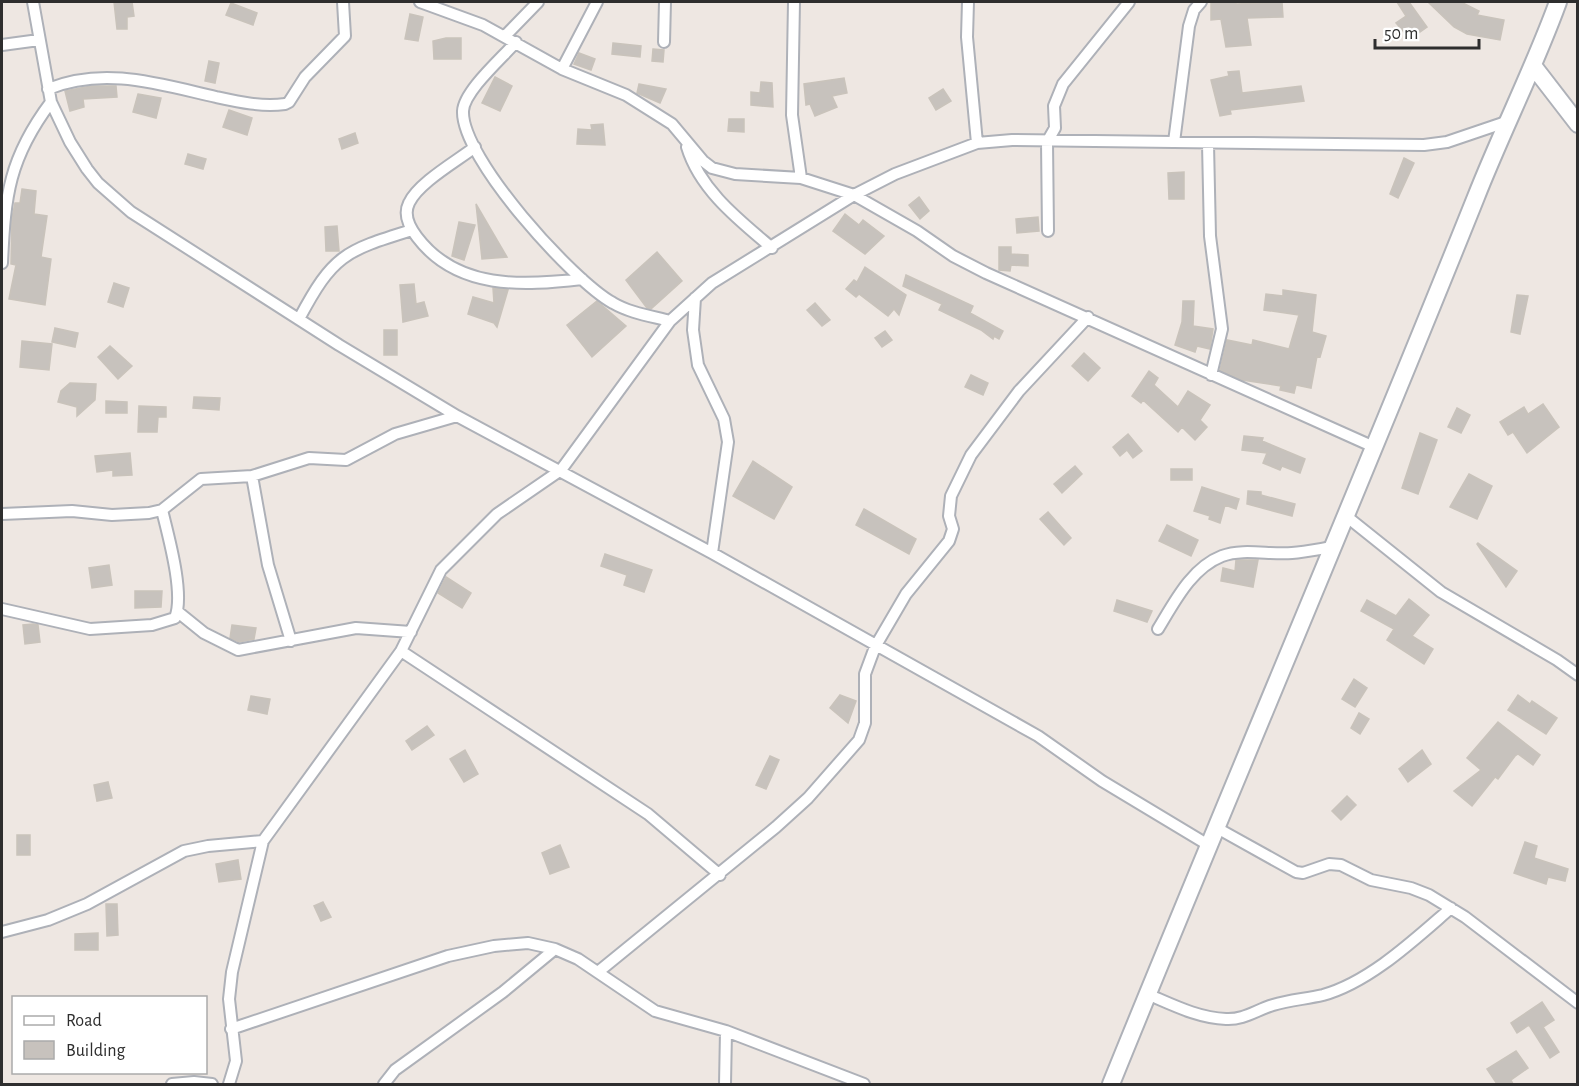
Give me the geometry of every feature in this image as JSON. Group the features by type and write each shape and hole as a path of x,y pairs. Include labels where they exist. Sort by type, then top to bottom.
{"main road":[{"path":"1111,1084 1506,122 1534,67 1558,2"},
{"path":"1534,67 1578,124"}],"street":[{"path":"33,2 51,102 76,151 98,183 111,196 171,239 458,416 712,553 875,647 1038,736 1102,781 1210,846"},
{"path":"48,89 66,82 108,76 141,80 245,103 285,104 289,102 305,77 341,42 345,29 344,2"},
{"path":"420,2 505,36 562,69 626,95 672,124 703,162 712,168 735,174 801,178 854,195 917,231 953,256 1374,447"},
{"path":"505,36 538,2"},
{"path":"562,69 597,2"},
{"path":"664,42 665,2"},
{"path":"794,2 792,115 801,178"},
{"path":"968,2 966,37 977,143"},
{"path":"1048,231 1047,142 1055,128 1054,106 1063,84 1129,2"},
{"path":"1174,142 1189,26 1194,10 1201,2"},
{"path":"2,45 39,40"},
{"path":"516,42 469,95 463,110 465,124 475,147 525,219 582,279 612,303 670,321"},
{"path":"2,263 3,219 14,167 23,142 51,102"},
{"path":"229,1084 236,1061 229,999 232,972 263,841 401,651 441,570 467,541 523,494 561,470 670,321 727,273 772,248 854,195 896,174 977,143 999,140 1424,145 1448,142 1506,122"},
{"path":"685,141 690,159 715,195 772,248"},
{"path":"1208,144 1210,236 1222,329 1211,375"},
{"path":"475,147 427,184 409,202 407,218 412,230 436,258 454,270 474,278 519,284 582,279"},
{"path":"299,319 316,288 337,261 358,248 412,230"},
{"path":"695,298 693,330 698,365 724,419 728,442 712,553"},
{"path":"598,972 720,875 808,798 859,740 865,723 865,674 875,647 906,594 949,542 953,529 949,516 951,496 971,455 1019,391 1088,317"},
{"path":"2,514 72,511 131,515 162,510 197,480 210,477 252,476 309,458 346,460 395,434 458,416"},
{"path":"252,476 268,565 291,641"},
{"path":"2,609 90,629 152,625 175,618 178,612 175,578 162,510"},
{"path":"1346,516 1441,592 1557,660 1578,675"},
{"path":"1158,629 1180,592 1195,575 1222,556 1240,553 1291,553 1333,547"},
{"path":"178,612 204,633 234,649 356,628 411,632"},
{"path":"401,651 648,814 720,875"},
{"path":"1216,828 1296,872 1303,873 1329,864 1341,865 1385,885 1411,888 1451,908 1578,1003"},
{"path":"2,932 48,921 87,904 184,851 208,846 263,841"},
{"path":"1147,994 1189,1012 1209,1017 1242,1019 1266,1007 1323,995 1348,985 1400,952 1451,908"},
{"path":"231,1029 448,956 494,946 528,943 555,949 578,959 655,1011 726,1031 864,1084"},
{"path":"384,1084 395,1070 503,992 555,949"},
{"path":"725,1084 726,1031"},
{"path":"172,1084 179,1082 212,1084"}],"building":[{"path":"114,2 132,2 134,16 127,17 127,29 117,29"},
{"path":"1211,2 1236,2 1236,4 1282,2 1283,17 1247,18 1251,45 1226,47 1221,19 1211,20"},
{"path":"1397,2 1409,2 1427,27 1410,39 1396,23 1406,16"},
{"path":"1428,2 1461,2 1479,11 1477,15 1504,20 1500,40 1467,34 1454,27"},
{"path":"231,3 257,13 253,25 226,15"},
{"path":"410,14 423,17 418,41 405,39"},
{"path":"461,38 461,59 434,59 433,41"},
{"path":"613,43 641,46 640,57 612,54"},
{"path":"653,49 664,50 663,62 652,61"},
{"path":"579,53 595,59 591,70 574,64"},
{"path":"209,61 219,63 215,83 205,81"},
{"path":"1239,71 1242,93 1301,86 1304,101 1230,110 1231,114 1220,116 1211,80 1229,76 1228,72"},
{"path":"495,77 512,86 500,111 482,103"},
{"path":"844,78 847,93 832,96 837,107 815,116 810,104 806,105 804,84"},
{"path":"761,82 772,83 773,107 751,105 751,92 760,93"},
{"path":"639,84 666,89 660,103 637,93"},
{"path":"91,86 116,86 117,97 83,99 84,107 70,111 65,91"},
{"path":"943,89 951,101 936,110 929,98"},
{"path":"138,94 161,98 156,118 133,112"},
{"path":"229,110 252,118 247,135 223,127"},
{"path":"729,119 744,119 744,132 728,131"},
{"path":"603,124 605,145 577,144 578,129 592,130 591,125"},
{"path":"355,133 358,143 342,149 339,139"},
{"path":"188,154 206,159 203,169 185,164"},
{"path":"1404,158 1414,163 1398,198 1390,194"},
{"path":"1184,172 1184,199 1169,199 1168,173"},
{"path":"22,189 36,191 34,214 47,216 41,257 51,259 45,305 9,299 16,265 11,264 12,218 15,203 20,203"},
{"path":"919,197 929,211 920,219 909,205"},
{"path":"476,204 507,257 482,259"},
{"path":"845,214 859,225 863,220 884,236 865,254 833,231"},
{"path":"1038,217 1039,231 1017,233 1016,219"},
{"path":"459,222 475,225 464,260 452,256"},
{"path":"337,226 339,251 326,251 325,227"},
{"path":"999,247 1011,247 1011,254 1028,255 1028,266 1011,265 1010,271 999,270"},
{"path":"657,252 682,281 651,309 647,308 626,280"},
{"path":"865,267 906,295 899,315 894,309 888,316 859,294 856,297 846,289 854,280 857,282"},
{"path":"906,275 973,306 970,313 1003,331 999,339 994,336 993,339 981,330 939,310 942,304 903,286"},
{"path":"114,283 129,288 123,307 108,302"},
{"path":"414,284 416,304 424,302 428,316 403,322 400,285"},
{"path":"493,288 508,290 497,327 494,323 468,314 473,297 494,303"},
{"path":"1283,290 1316,295 1312,332 1326,336 1320,357 1317,356 1311,388 1296,385 1294,393 1280,390 1281,386 1242,380 1220,370 1227,340 1252,345 1253,340 1289,349 1299,315 1264,310 1266,294 1283,296"},
{"path":"1517,295 1528,296 1520,334 1511,332"},
{"path":"597,301 626,326 592,357 567,325"},
{"path":"1183,301 1194,301 1193,326 1213,329 1210,349 1197,346 1195,352 1175,345 1182,322"},
{"path":"815,303 830,320 822,326 807,310"},
{"path":"55,328 78,333 75,347 52,342"},
{"path":"384,330 397,330 397,355 384,355"},
{"path":"885,331 892,340 882,347 875,338"},
{"path":"22,341 52,344 49,370 20,367"},
{"path":"110,346 132,366 118,379 98,357"},
{"path":"1084,353 1100,368 1088,381 1072,366"},
{"path":"1149,371 1158,378 1154,385 1178,407 1188,391 1210,405 1200,420 1207,427 1195,440 1182,427 1178,432 1143,400 1141,403 1132,396"},
{"path":"971,375 988,383 983,395 965,387"},
{"path":"70,383 96,384 95,400 77,416 77,407 58,402 61,391"},
{"path":"194,397 220,398 219,410 193,408"},
{"path":"106,401 127,402 127,413 106,413"},
{"path":"1543,404 1559,427 1527,453 1513,432 1508,435 1500,422 1524,407 1528,414"},
{"path":"139,406 166,407 166,417 158,417 157,432 138,432"},
{"path":"1457,408 1470,415 1461,433 1448,427"},
{"path":"1420,433 1437,440 1418,494 1402,488"},
{"path":"1128,434 1142,451 1133,458 1127,450 1120,456 1113,447"},
{"path":"1244,436 1263,438 1262,441 1305,459 1300,473 1282,466 1280,470 1263,463 1267,453 1242,450"},
{"path":"130,453 132,475 113,476 113,470 97,472 95,456"},
{"path":"753,461 792,487 774,519 733,496"},
{"path":"1075,466 1082,474 1062,493 1054,484"},
{"path":"1171,469 1192,469 1192,480 1171,480"},
{"path":"1469,474 1492,486 1477,519 1450,507"},
{"path":"1202,487 1239,499 1236,509 1225,505 1220,523 1209,519 1210,516 1194,511"},
{"path":"1248,491 1261,492 1261,495 1295,504 1292,516 1247,504"},
{"path":"864,509 916,539 909,554 856,525"},
{"path":"1048,512 1071,538 1064,545 1040,519"},
{"path":"1167,525 1198,540 1191,556 1159,541"},
{"path":"1477,544 1517,571 1506,587"},
{"path":"605,554 652,570 644,592 624,585 627,575 601,566"},
{"path":"1236,560 1258,560 1253,587 1221,581 1223,568 1235,571"},
{"path":"109,565 112,585 92,588 89,568"},
{"path":"446,577 471,593 462,608 438,593"},
{"path":"135,591 162,591 161,607 135,608"},
{"path":"1409,599 1429,615 1412,636 1433,649 1424,664 1387,640 1394,629 1361,611 1367,600 1396,616"},
{"path":"1117,600 1152,611 1147,622 1114,611"},
{"path":"23,625 38,625 40,642 25,644"},
{"path":"232,625 256,628 254,639 239,642 230,638"},
{"path":"1354,679 1367,688 1355,707 1342,699"},
{"path":"840,695 856,701 848,723 830,708"},
{"path":"1518,695 1530,704 1532,701 1557,718 1546,734 1508,710"},
{"path":"251,696 270,699 267,714 248,710"},
{"path":"1359,713 1369,719 1360,734 1351,728"},
{"path":"1498,722 1540,755 1533,765 1518,754 1515,756 1498,779 1495,777 1472,806 1454,791 1481,770 1467,758"},
{"path":"427,726 434,735 412,750 406,741"},
{"path":"465,750 478,774 464,782 450,759"},
{"path":"1422,750 1431,764 1408,782 1399,769"},
{"path":"770,756 779,760 766,789 756,785"},
{"path":"108,782 112,798 97,801 94,785"},
{"path":"1347,796 1356,805 1341,820 1332,811"},
{"path":"17,835 30,835 30,855 17,855"},
{"path":"1525,842 1537,846 1534,858 1568,869 1565,881 1548,877 1546,884 1514,873"},
{"path":"560,845 569,867 550,874 542,853"},
{"path":"238,860 241,879 219,882 216,864"},
{"path":"323,902 331,917 321,921 314,906"},
{"path":"106,904 117,904 118,935 107,936"},
{"path":"98,933 98,950 75,950 75,934"},
{"path":"1542,1002 1554,1020 1543,1027 1559,1052 1550,1058 1529,1025 1517,1033 1511,1023"},
{"path":"1516,1051 1528,1068 1511,1080 1513,1084 1497,1084 1487,1069"}]}
